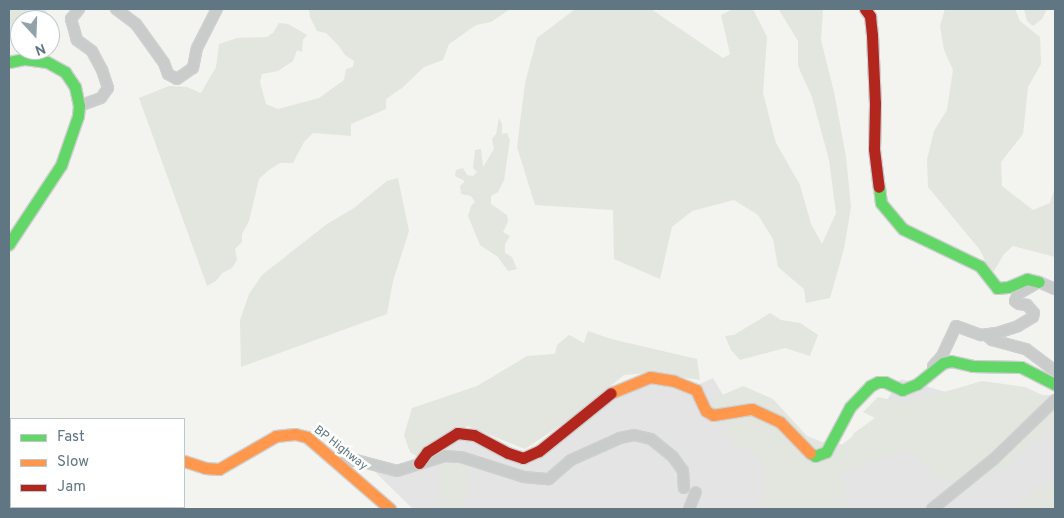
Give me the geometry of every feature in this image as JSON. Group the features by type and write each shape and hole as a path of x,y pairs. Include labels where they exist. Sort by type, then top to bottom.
{"main road":[{"path":"864,9 870,16 872,35 875,103 874,150 881,203 890,217 903,230 980,266 997,288 1008,287 1027,279 1039,282"},
{"path":"9,62 25,58 47,62 65,72 75,87 78,106 78,116 61,165 9,244"},
{"path":"419,463 427,452 457,433 474,435 508,453 523,458 539,451 610,393 631,382 650,377 674,382 696,390 706,411 714,415 752,409 780,422 807,451 815,456 820,455 832,445 850,407 870,386 878,382 885,382 902,390 923,379 943,363 951,361 972,366 1021,367 1055,384"},
{"name":"BP Highway","path":"185,461 205,468 219,468 231,464 276,436 295,434 307,437 390,509"}],"street":[{"path":"78,106 101,98 108,88 92,51 77,40 71,19 79,9"},
{"path":"116,9 136,24 164,63 168,74 177,79 193,68 197,48 217,9"},
{"path":"923,379 942,356 956,326 981,335 1018,326 1033,317 1033,309 1015,301 1024,289 1039,282 1055,289"},
{"path":"986,334 992,340 1026,349 1055,371"},
{"path":"932,509 994,459 1055,400"},
{"path":"338,464 356,460 397,471 445,456 461,457 524,477 549,479 571,460 620,438 634,435 651,440 673,457 683,471 684,488"},
{"path":"689,509 696,492"}],"shaded area":[{"path":"9,9 46,9 10,10 9,39"},
{"path":"309,9 510,9 491,22 476,25 449,44 443,60 424,67 402,88 386,99 386,109 351,124 351,136 313,133 304,142 293,163 280,163 259,179 249,221 242,234 242,242 235,249 237,260 232,268 222,273 216,281 207,286 139,98 169,86 187,87 201,93 216,67 219,44 237,38 267,37 273,33 279,23 288,24 307,35 303,40 302,52 297,50 293,61 278,71 262,74 260,82 266,104 278,109 319,98 344,80 346,69 353,67 354,61 345,55 326,33 317,31 310,17"},
{"path":"651,9 723,58 730,54 721,15 733,9 753,9 767,37 763,93 776,143 800,185 811,224 822,244 836,213 829,160 812,97 798,66 798,41 779,10 823,9 821,40 834,92 846,157 851,207 844,249 830,298 806,303 804,289 778,267 773,239 758,215 734,200 692,211 672,227 660,279 614,259 613,210 535,205 517,147 525,83 537,38 574,10"},
{"path":"945,9 1015,9 1020,21 1040,37 1041,64 1028,87 1023,134 1001,162 1002,186 1033,210 1050,203 1055,187 1055,257 1013,246 1004,254 994,271 988,267 980,250 928,187 927,159 934,131 947,110 953,70 944,50 940,26"},
{"path":"1024,9 1047,9 1042,19 1033,26 1027,21"},
{"path":"499,118 502,124 502,134 507,133 510,140 504,180 498,192 491,196 491,204 507,215 508,222 503,232 510,236 505,244 505,253 512,257 517,269 508,271 498,257 480,245 468,216 471,206 475,202 471,196 461,194 460,186 465,181 455,176 456,170 463,168 467,175 473,176 477,172 473,168 475,150 481,149 483,167 494,149 492,139 496,134"},
{"path":"398,178 409,231 393,281 387,314 241,367 240,320 249,294 262,275 327,224 354,208 387,181"},
{"path":"770,313 781,320 800,323 818,335 810,356 785,348 740,360 731,350 725,336 734,335"},
{"path":"588,331 611,339 697,359 700,380 649,373 624,375 570,419 525,449 468,426 451,433 418,457 410,452 404,435 412,408 477,386 527,356 555,354 557,345 569,335 584,343"},
{"path":"636,378 698,385 713,378 739,422 827,457 875,418 901,379 963,397 1055,395 1055,509 413,509 365,462 408,467 463,434 532,454"},
{"path":"982,381 1025,387 1055,401 1055,425 1011,464 965,487 935,474 905,449 842,471 845,498 850,509 765,509 760,503 767,478 760,455 733,445 711,400 743,386 773,399 807,436 822,442 847,445 854,433 875,418 863,412 878,397 906,403"},
{"path":"439,463 468,467 465,509 438,509"},
{"path":"1055,481 1055,509 1008,509 1025,498"}],"traffic: fast":[{"path":"9,62 25,59 47,62 65,72 75,87 79,106 78,116 61,165 9,244"},
{"path":"879,187 881,203 903,229 980,266 997,288 1008,287 1027,279 1039,282"},
{"path":"810,453 815,456 826,452 850,407 870,386 878,382 885,382 902,390 917,384 943,363 951,361 972,366 1021,367 1055,384"}],"traffic: slow":[{"path":"611,393 650,377 674,381 696,390 706,411 713,415 752,409 780,422 810,453"},
{"path":"185,461 205,468 219,469 276,436 295,434 307,437 390,509"}],"traffic: jam":[{"path":"865,9 870,16 872,35 875,103 874,149 879,187"},
{"path":"419,463 427,452 457,433 474,435 508,453 523,458 539,451 611,393"}]}
